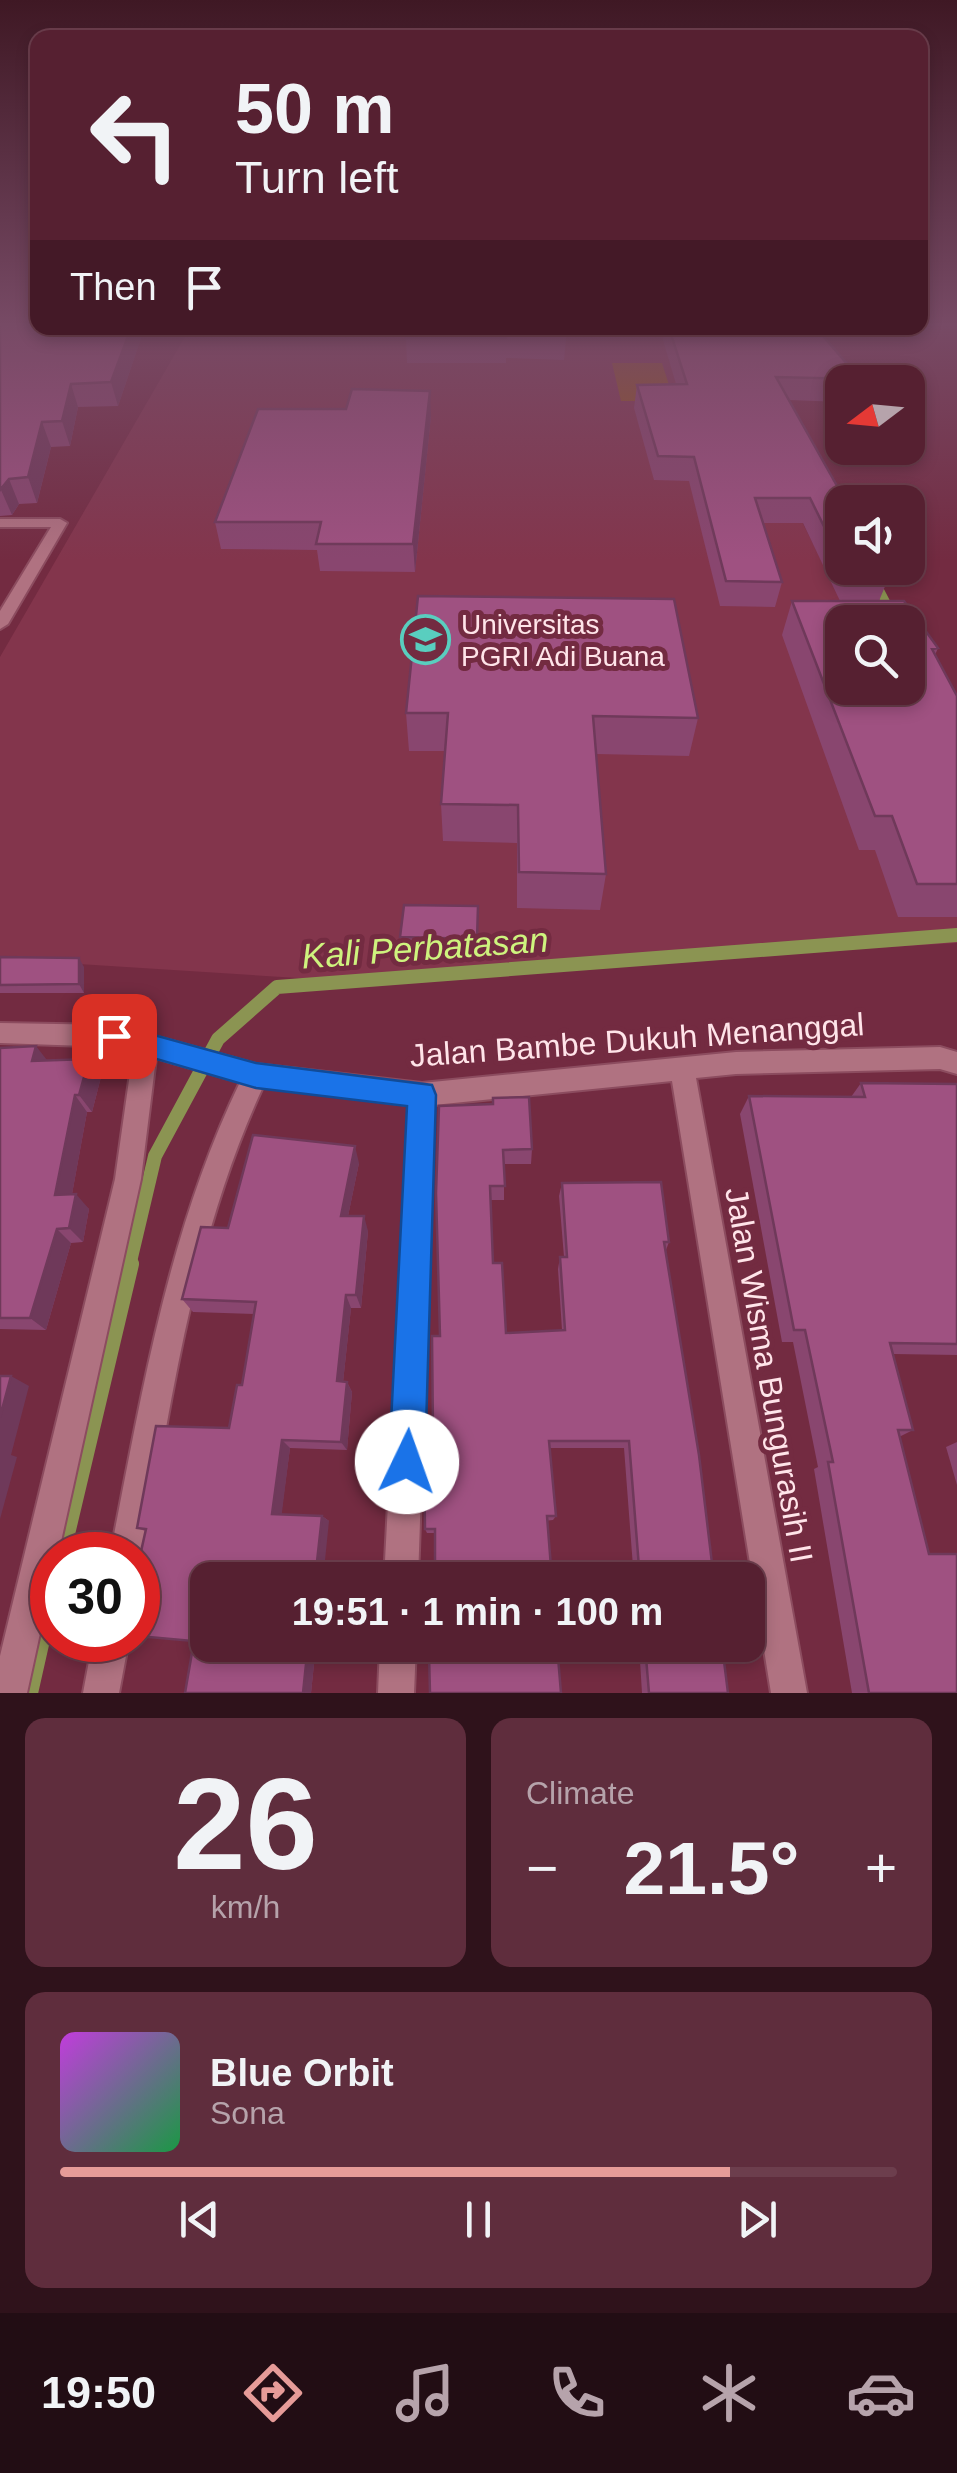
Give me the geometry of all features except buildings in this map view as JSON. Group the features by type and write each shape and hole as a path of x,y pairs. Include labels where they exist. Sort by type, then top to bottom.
{"street":[{"path":"0,523 60,523 0,624"},
{"name":"Jalan Bambe Dukuh Menanggal","path":"0,1033 114,1036 243,1072 422,1095 736,1062 922,1058 957,1063"},
{"path":"9,1693 128,1179 150,1044"},
{"name":"Jalan Wisma Bungurasih II","path":"682,1068 789,1693"},
{"path":"132,1532 184,1264 243,1072"},
{"path":"403,1562 422,1095"},
{"path":"101,1693 107,1662"},
{"path":"396,1693 397,1662"}],"shaded area":[{"name":"Universitas PGRI Adi Buana","path":"147,402 744,402 825,568 825,585 834,585 844,605 825,605 825,705 855,705 957,836 957,943 329,980 0,959 0,657"}],"waterway":[{"name":"Kali Perbatasan","path":"877,585 887,605"},
{"name":"Kali Perbatasan","path":"129,1266 155,1156 218,1039 277,987 957,935"},
{"name":"Kali Perbatasan","path":"66,1532 130,1264"},
{"name":"Kali Perbatasan","path":"29,1693 36,1662"}],"place":[{"name":"Universitas PGRI Adi Buana","path":"426,640"}],"route":[{"path":"114,1036 256,1076 422,1095 407,1462"}]}
